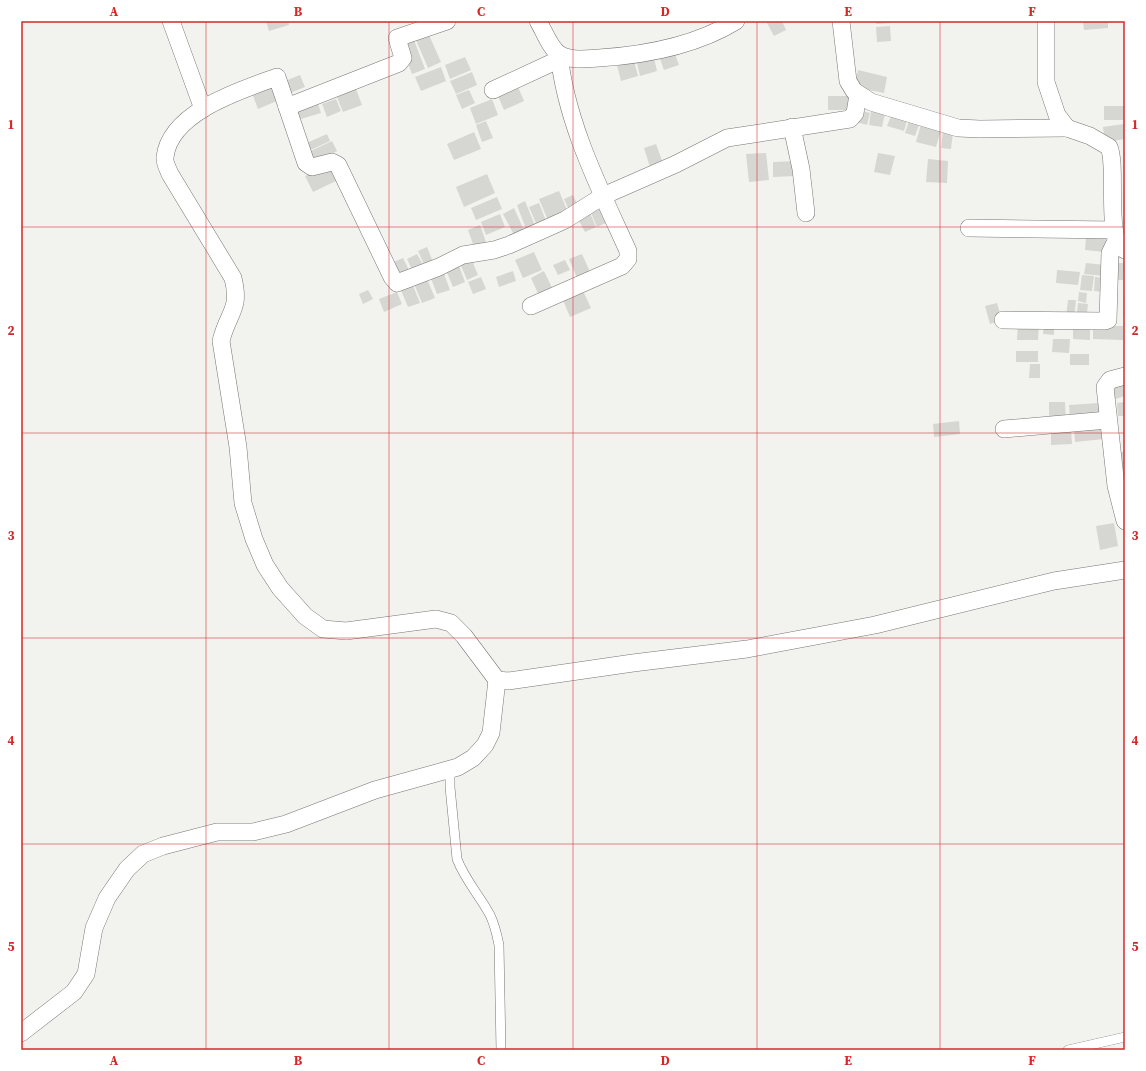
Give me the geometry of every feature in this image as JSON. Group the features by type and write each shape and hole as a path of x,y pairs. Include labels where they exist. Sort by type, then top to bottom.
{"street":[{"path":"171,21 203,109"},
{"path":"287,107 399,63 403,58 397,38 447,21"},
{"path":"531,306 622,266 628,259 628,251 603,196 564,92 559,57 538,21"},
{"path":"493,90 559,57 581,59 632,56 662,50 713,33 736,21"},
{"path":"841,21 846,76 850,87 858,95 872,102 958,128 1067,128 1090,136 1109,147 1113,165 1118,240 1110,253 1108,320 1003,320"},
{"path":"1046,21 1046,82 1057,115 1067,128"},
{"path":"21,1033 74,992 86,974 94,928 107,898 127,869 143,854 163,846 217,832 253,832 286,824 375,790 458,767 473,758 485,745 491,734 497,680 464,636 451,623 436,619 346,631 323,629 305,616 285,594 265,565 254,540 244,503 238,447 221,341 224,328 236,305 237,293 233,278 170,174 164,159 167,146 179,129 203,109 235,92 277,77 308,165 315,167 332,162 338,165 342,170 392,277 397,283 439,267 463,255 494,250 509,245 565,220 603,196 676,164 727,138 850,118 855,113 858,95"},
{"path":"792,127 801,169 806,213"},
{"path":"969,228 1118,240"},
{"path":"1125,376 1110,380 1106,384 1108,420 1116,486 1125,521"},
{"path":"1004,429 1108,420"},
{"path":"497,680 508,681 633,663 747,649 875,625 1054,582 1125,570"}],"lane":[{"path":"450,769 450,787 457,859 462,871 490,915 496,929 499,945 501,1050"},
{"path":"1068,1050 1125,1037"}],"building":[{"path":"266,21 288,21 289,25 269,31"},
{"path":"766,21 782,21 786,30 774,36"},
{"path":"876,21 890,21 890,23 876,24"},
{"path":"1083,21 1108,21 1108,28 1084,30"},
{"path":"890,26 891,41 877,42 876,27"},
{"path":"429,35 441,62 428,68 416,40"},
{"path":"414,40 425,69 412,74 401,46"},
{"path":"675,54 679,65 664,70 660,59"},
{"path":"465,57 471,70 450,79 445,65"},
{"path":"654,58 657,71 640,76 637,63"},
{"path":"634,61 638,76 621,81 617,65"},
{"path":"441,67 446,81 421,91 415,77"},
{"path":"858,70 887,77 884,93 854,87"},
{"path":"472,72 477,85 456,94 450,81"},
{"path":"300,75 305,87 285,95 280,83"},
{"path":"273,84 279,100 258,109 252,93"},
{"path":"518,87 524,101 504,110 498,96"},
{"path":"356,89 362,105 343,112 337,97"},
{"path":"469,90 475,103 462,109 456,95"},
{"path":"828,96 854,96 854,110 828,110"},
{"path":"336,99 341,111 327,117 322,104"},
{"path":"492,99 498,115 476,124 470,108"},
{"path":"317,100 321,113 294,121 290,109"},
{"path":"1104,106 1125,106 1124,120 1104,120"},
{"path":"859,110 870,113 867,125 856,122"},
{"path":"871,111 885,114 882,127 869,125"},
{"path":"891,116 907,121 904,131 887,126"},
{"path":"910,118 920,122 915,136 905,133"},
{"path":"486,121 493,138 482,142 476,125"},
{"path":"921,124 941,130 936,147 916,142"},
{"path":"1124,124 1125,139 1105,142 1103,127"},
{"path":"943,130 953,132 951,149 941,148"},
{"path":"474,132 481,149 454,160 447,144"},
{"path":"327,134 330,141 306,152 302,145"},
{"path":"332,141 337,151 311,164 306,153"},
{"path":"656,144 664,166 651,170 644,148"},
{"path":"766,153 769,180 749,182 746,154"},
{"path":"878,153 895,156 890,175 874,172"},
{"path":"928,159 948,161 947,183 926,182"},
{"path":"796,161 796,176 773,177 773,162"},
{"path":"329,165 336,181 313,192 305,176"},
{"path":"487,174 495,193 464,207 456,187"},
{"path":"559,191 570,217 550,225 539,199"},
{"path":"573,195 580,210 571,214 564,199"},
{"path":"497,197 502,209 476,220 471,208"},
{"path":"525,201 536,228 527,232 517,205"},
{"path":"539,203 548,226 539,230 529,207"},
{"path":"514,208 524,230 514,235 503,214"},
{"path":"603,208 608,222 597,227 591,213"},
{"path":"590,213 596,227 585,232 578,219"},
{"path":"500,214 505,227 486,235 481,222"},
{"path":"480,225 486,242 474,247 468,230"},
{"path":"1086,237 1106,238 1105,252 1085,250"},
{"path":"427,247 435,267 427,271 418,251"},
{"path":"534,252 542,270 523,278 515,260"},
{"path":"417,254 426,270 415,276 407,259"},
{"path":"582,254 590,272 577,278 569,259"},
{"path":"470,256 478,275 467,280 459,261"},
{"path":"403,258 410,272 396,279 389,264"},
{"path":"565,260 570,270 558,275 553,265"},
{"path":"458,263 465,282 453,287 445,268"},
{"path":"1086,263 1105,265 1104,276 1084,274"},
{"path":"1111,263 1124,263 1123,280 1111,280"},
{"path":"1057,270 1080,272 1078,285 1056,283"},
{"path":"443,271 450,290 437,294 430,276"},
{"path":"513,271 516,281 499,287 496,277"},
{"path":"544,271 555,294 541,300 531,278"},
{"path":"1082,275 1094,276 1092,291 1080,290"},
{"path":"481,277 486,289 473,294 468,282"},
{"path":"1095,277 1107,278 1105,292 1094,291"},
{"path":"427,279 435,298 422,303 414,284"},
{"path":"412,283 420,303 408,307 400,288"},
{"path":"368,290 373,299 363,304 359,294"},
{"path":"583,291 591,308 570,317 563,300"},
{"path":"397,292 402,304 384,312 379,299"},
{"path":"1079,292 1087,293 1086,303 1078,301"},
{"path":"1124,296 1125,315 1123,315"},
{"path":"1068,300 1076,300 1074,319 1066,319"},
{"path":"997,303 1002,320 990,324 985,306"},
{"path":"1078,303 1088,304 1087,313 1077,313"},
{"path":"1018,324 1039,325 1038,340 1017,340"},
{"path":"1044,325 1054,325 1054,335 1043,334"},
{"path":"1093,326 1123,326 1123,340 1093,339"},
{"path":"1073,327 1090,327 1090,340 1073,339"},
{"path":"1053,339 1070,339 1069,353 1052,352"},
{"path":"1016,351 1038,351 1038,362 1016,362"},
{"path":"1070,354 1089,354 1089,365 1070,365"},
{"path":"1030,364 1040,364 1040,378 1029,378"},
{"path":"1125,382 1125,396 1112,400 1107,387"},
{"path":"1049,402 1065,402 1066,422 1049,422"},
{"path":"1125,402 1125,416 1118,416 1117,403"},
{"path":"1099,403 1100,420 1070,422 1069,405"},
{"path":"959,421 960,434 934,437 933,424"},
{"path":"1103,425 1104,439 1075,442 1074,428"},
{"path":"1071,428 1072,444 1051,445 1051,429"},
{"path":"1119,452 1125,452 1125,475 1122,476"},
{"path":"1114,523 1118,546 1100,550 1096,526"}]}
